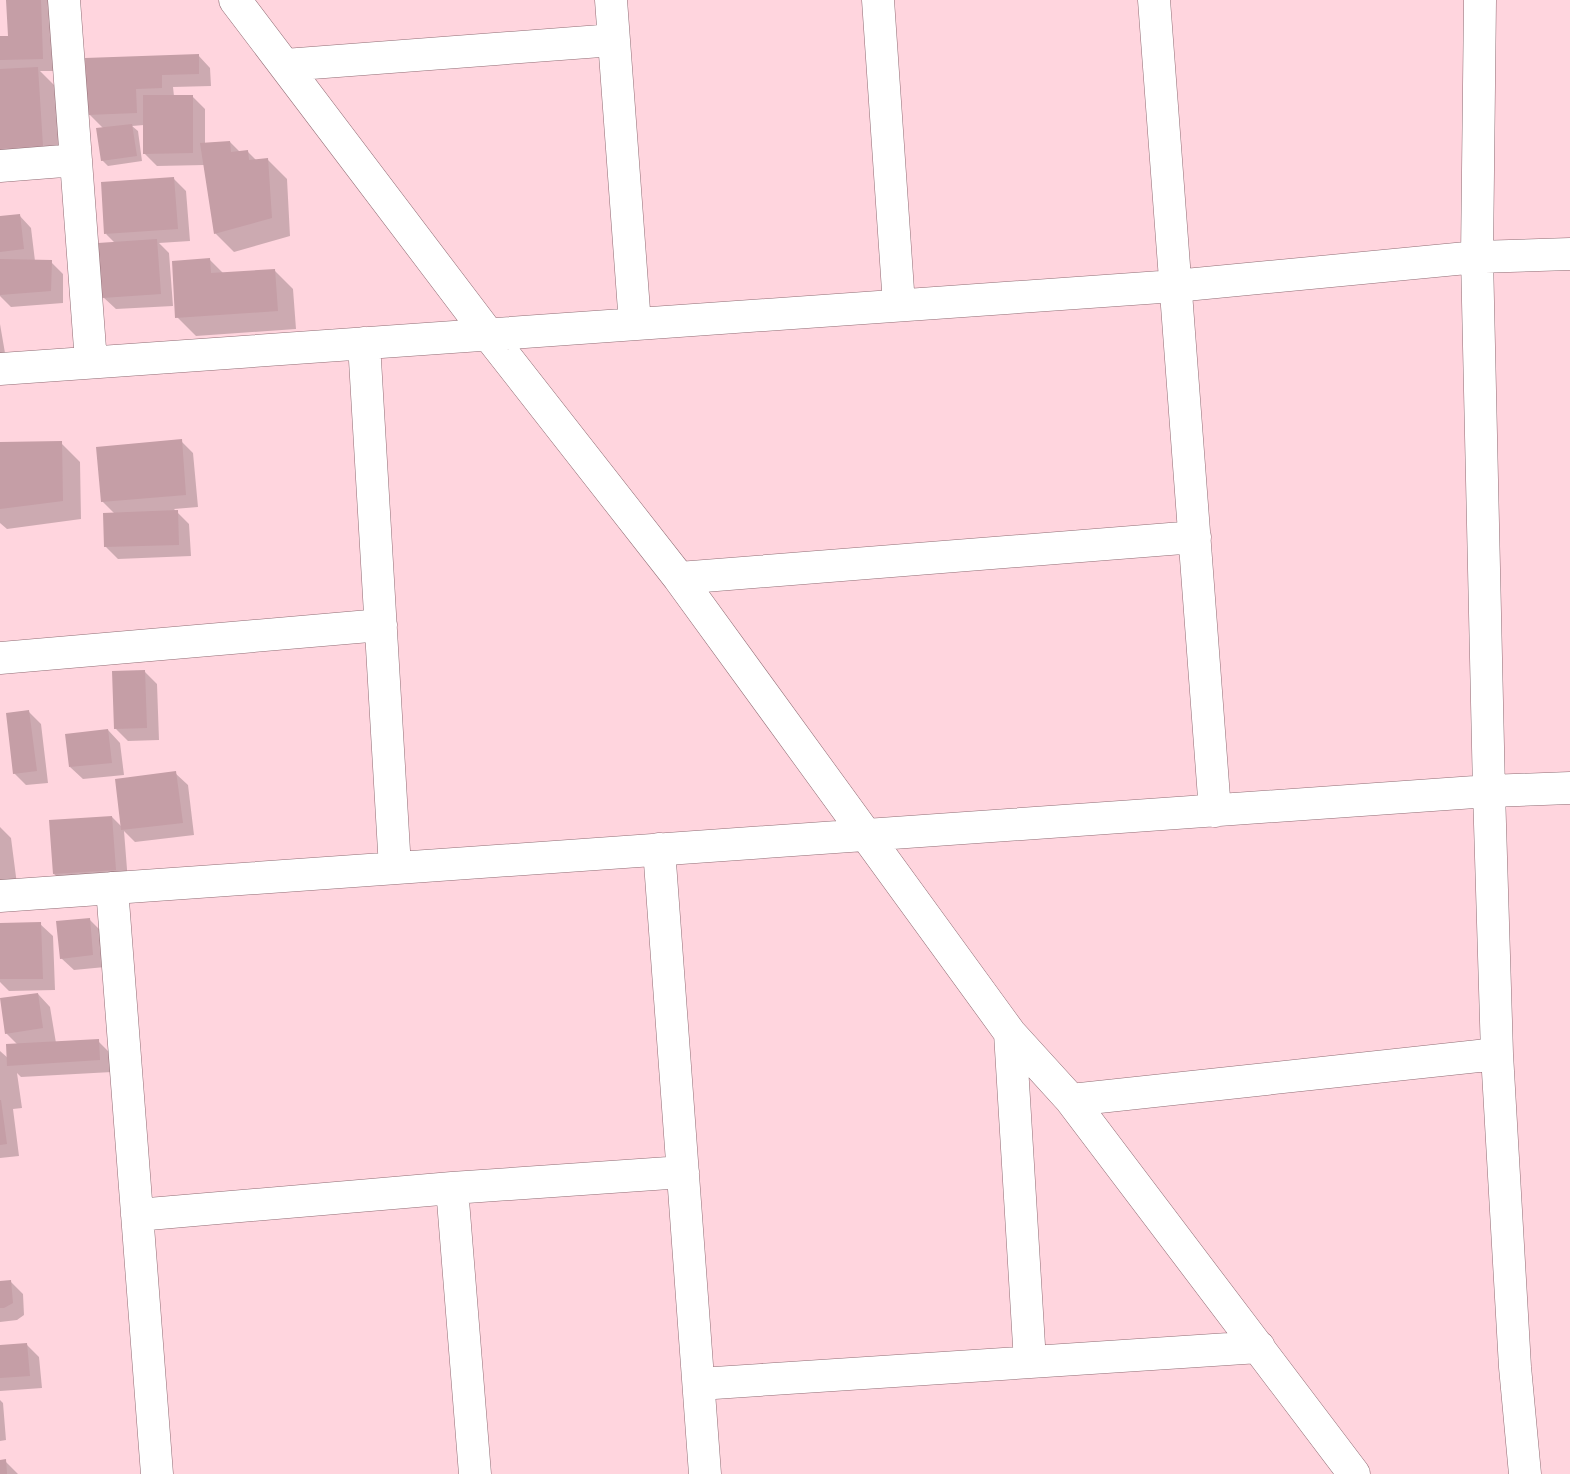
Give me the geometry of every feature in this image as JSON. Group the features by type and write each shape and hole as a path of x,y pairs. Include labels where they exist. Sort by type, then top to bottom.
{"street":[{"path":"64,0 91,362"},
{"path":"235,0 488,334 678,578 1010,1034 1071,1100 1354,1474"},
{"path":"611,0 635,324"},
{"path":"879,0 899,304"},
{"path":"1154,0 1215,811"},
{"path":"1480,0 1476,257 1497,1054 1515,1368 1525,1474"},
{"path":"285,65 614,40"},
{"path":"0,166 76,160"},
{"path":"0,369 1175,286 1476,257 1570,254"},
{"path":"364,343 395,868"},
{"path":"678,578 1195,537"},
{"path":"0,658 381,625"},
{"path":"0,896 1489,791 1570,788"},
{"path":"659,849 705,1474"},
{"path":"112,888 157,1474"},
{"path":"1010,1034 1030,1362"},
{"path":"1071,1100 1497,1054"},
{"path":"137,1215 452,1188 683,1172"},
{"path":"452,1188 475,1474"},
{"path":"699,1384 1259,1347"}],"building":[{"path":"6,0 41,0 43,59 0,60 0,36 8,36"},
{"path":"199,54 199,74 162,75 162,88 136,89 137,113 87,115 85,58"},
{"path":"38,67 43,146 0,149 0,69"},
{"path":"143,95 193,95 193,153 143,154"},
{"path":"132,124 137,156 101,161 96,128"},
{"path":"230,141 231,152 248,150 249,160 268,158 272,218 214,234 200,143"},
{"path":"174,177 178,229 104,234 101,182"},
{"path":"20,214 24,249 0,252 0,216"},
{"path":"157,239 161,294 102,298 98,243"},
{"path":"210,258 211,273 275,269 278,311 175,318 172,261"},
{"path":"0,259 52,260 51,291 0,295"},
{"path":"182,439 186,495 101,502 96,447"},
{"path":"62,441 63,501 0,509 0,442"},
{"path":"178,510 179,545 104,547 103,513"},
{"path":"145,670 147,728 114,729 112,671"},
{"path":"29,710 37,771 13,774 6,713"},
{"path":"108,729 112,763 69,767 65,734"},
{"path":"176,771 183,823 121,830 115,779"},
{"path":"112,816 116,870 53,874 49,820"},
{"path":"90,918 93,955 60,959 56,921"},
{"path":"41,922 43,979 0,979 0,923"},
{"path":"38,993 43,1028 5,1034 0,998"},
{"path":"99,1039 100,1060 7,1066 6,1044"},
{"path":"0,1100 7,1144 0,1145"},
{"path":"11,1280 13,1303 0,1308 0,1281"},
{"path":"27,1343 30,1376 0,1378 0,1345"},
{"path":"6,1459 7,1474 0,1474 0,1460"}]}
